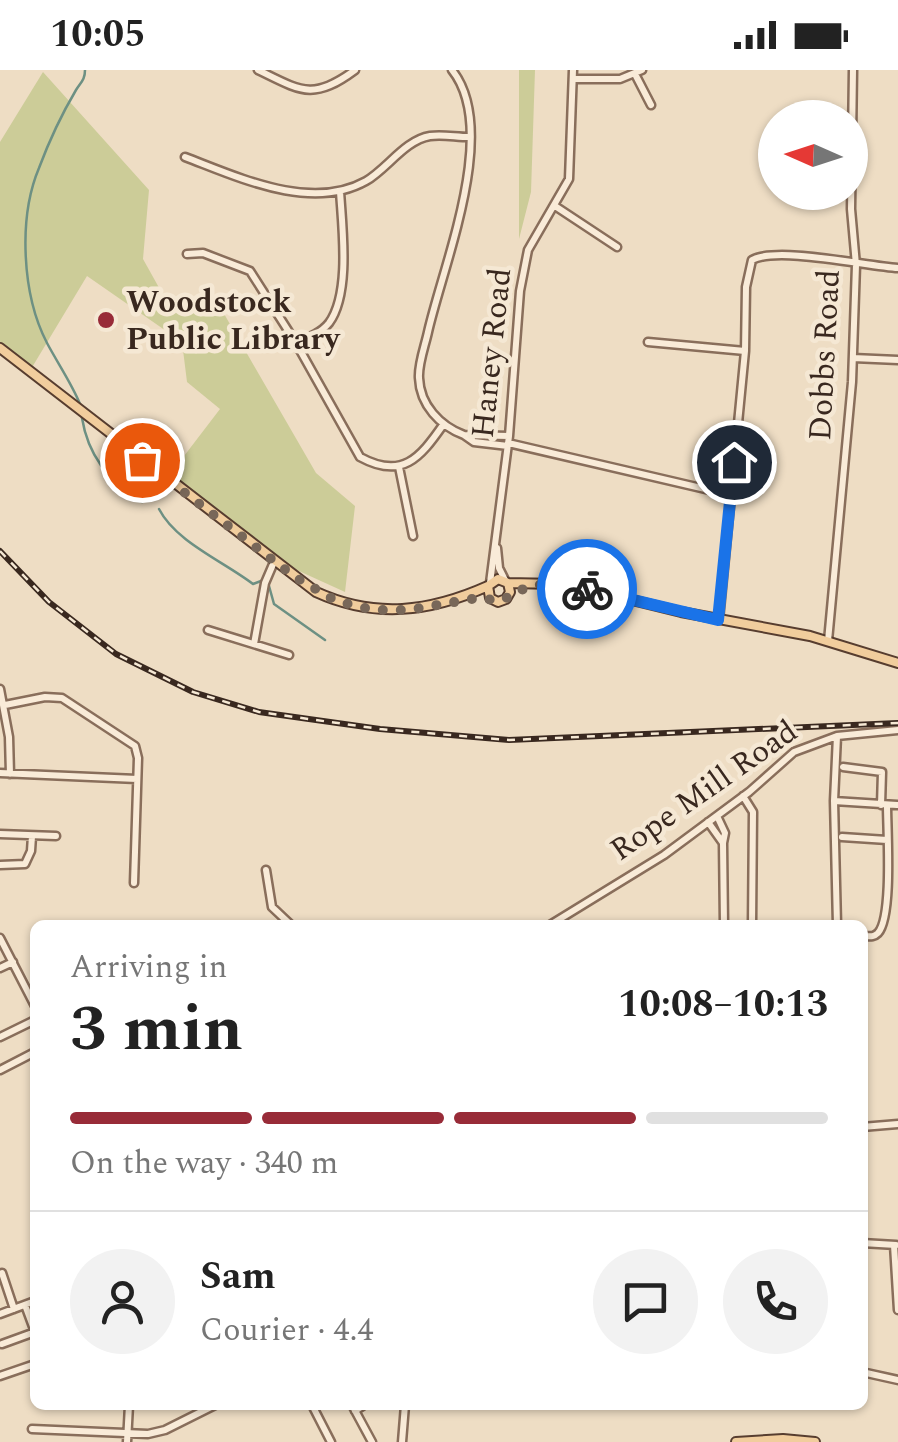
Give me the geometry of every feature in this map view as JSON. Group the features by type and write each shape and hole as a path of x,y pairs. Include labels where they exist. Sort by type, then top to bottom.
{"main road":[{"path":"0,348 316,592 360,608 408,610 456,600 500,602 516,590 546,584"},
{"path":"456,600 498,578 587,589 828,641 898,663"},
{"path":"506,582 508,598"},
{"path":"489,584 492,599"},
{"path":"736,1442 815,1442"}],"street":[{"path":"258,70 300,90 318,91 333,86 354,70"},
{"path":"452,70 462,83 469,113 468,182 419,376 424,402 443,425 464,435 509,442 731,495"},
{"name":"Dobbs Road","path":"828,641 853,358 856,265 852,70"},
{"path":"573,74 620,80 639,72 651,105"},
{"name":"Haney Road","path":"489,584 509,442 520,291 533,238 570,179 573,74"},
{"path":"185,157 288,192 340,191 368,180 419,139 469,137"},
{"path":"296,343 329,323 336,308 343,249 340,191"},
{"path":"554,206 617,247"},
{"path":"188,254 203,253 250,272 296,343 354,451 371,463 399,467 424,451 443,425"},
{"path":"718,620 744,351 746,287 752,260 762,255 839,259 856,265 898,268"},
{"path":"648,342 744,351"},
{"path":"853,358 898,360"},
{"path":"399,467 413,536"},
{"name":"Haney Road","path":"497,532 499,568 506,582"},
{"path":"254,644 265,583 274,562"},
{"path":"208,630 289,655"},
{"path":"0,689 10,774"},
{"path":"4,705 45,697 62,698 135,746 138,779 134,883"},
{"name":"Rope Mill Road","path":"558,920 664,855 794,752 837,736 898,730"},
{"path":"836,920 837,736"},
{"path":"843,768 882,772 888,805 886,913 879,932 868,936"},
{"path":"0,773 138,779"},
{"path":"743,796 754,812 752,920"},
{"path":"834,801 888,805"},
{"path":"717,816 725,834 724,920"},
{"path":"708,822 724,844"},
{"path":"0,834 56,836"},
{"path":"0,865 25,864 32,836"},
{"path":"842,837 887,840"},
{"path":"266,870 272,907 286,920"},
{"path":"0,938 30,996"},
{"path":"0,968 12,962"},
{"path":"0,1037 30,1022"},
{"path":"0,1070 30,1055"},
{"path":"868,1126 898,1124"},
{"path":"868,1243 896,1245 898,1310"},
{"path":"2,1273 14,1309"},
{"path":"0,1314 30,1303"},
{"path":"25,1305 30,1318"},
{"path":"2,1344 30,1334"},
{"path":"2,1372 30,1365"},
{"path":"868,1373 898,1380"},
{"path":"127,1438 129,1410"},
{"path":"32,1429 127,1438 165,1430 205,1410"},
{"path":"315,1410 331,1442"},
{"path":"354,1410 372,1442"},
{"path":"402,1442 405,1410"}],"green space":[{"path":"519,70 535,70 531,192 519,239"},
{"path":"43,72 149,190 143,259 162,293 223,312 316,473 355,506 345,592 277,561 168,477 220,409 187,382 182,342 87,276 31,369 0,346 0,142"}],"waterway":[{"path":"80,404 47,343 32,302 26,233 39,168 85,70"},
{"path":"82,418 89,444 102,467 142,502"},
{"path":"159,509 177,531 201,550 253,584 261,581"},
{"path":"269,586 274,604 325,640"}],"railway":[{"path":"0,551 49,602 116,654 193,692 259,712 380,729 509,740 898,723"}],"way so far":[{"path":"142,460 316,592 348,605 397,611 456,600 502,601 516,590 543,584 587,589"}],"place":[{"name":"Woodstock Public Library","path":"106,320"}],"route":[{"path":"587,589 718,620 734,462"}]}
